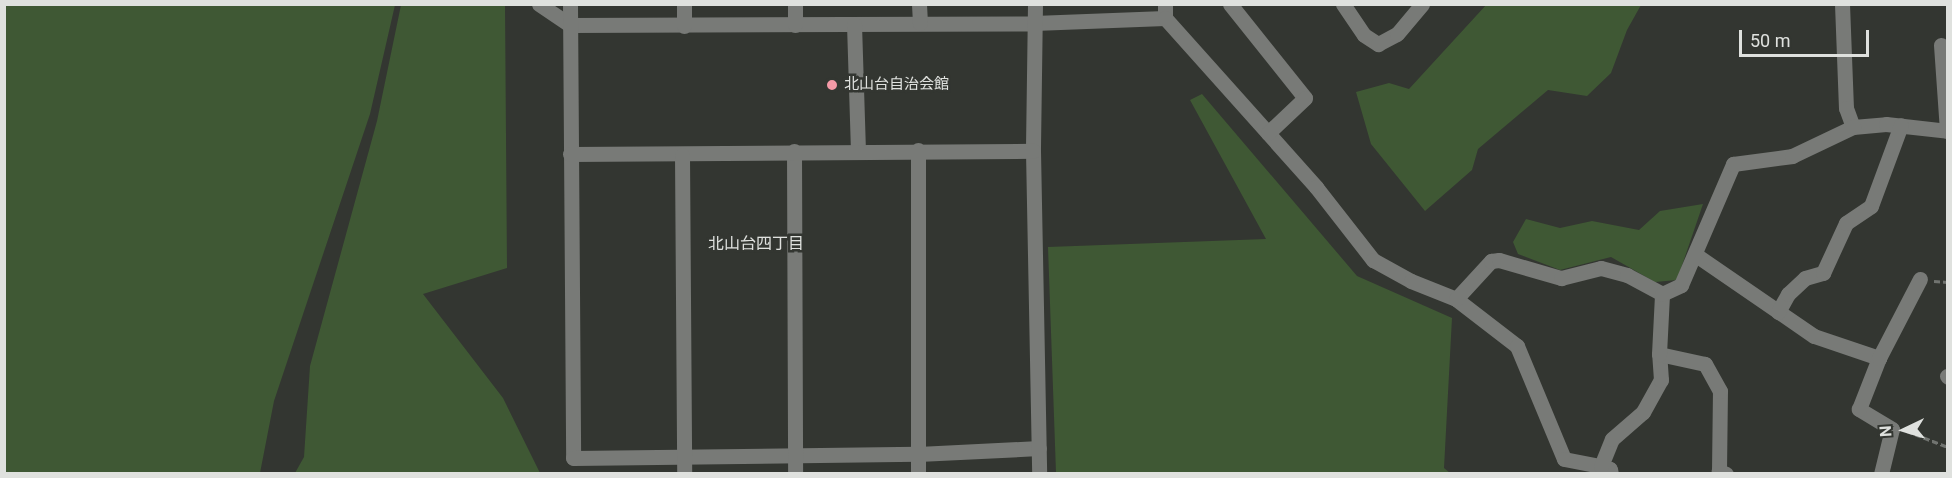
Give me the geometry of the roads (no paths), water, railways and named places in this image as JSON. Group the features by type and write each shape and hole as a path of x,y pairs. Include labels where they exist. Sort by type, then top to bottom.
{"street":[{"path":"539,4 570,25 1034,23 1165,11 1359,238 1373,260 1411,281 1456,299 1517,346 1564,459 1606,470 1612,439 1643,412 1661,380 1659,354 1662,294"},
{"path":"570,4 573,458 684,466 795,455 918,454 1038,448"},
{"path":"684,4 684,26"},
{"path":"795,4 795,25"},
{"path":"919,4 920,23"},
{"path":"1035,4 1033,151 1039,474"},
{"path":"1230,4 1305,98 1268,133"},
{"path":"1343,4 1364,35 1378,44 1397,34 1422,4"},
{"path":"1842,4 1846,108 1853,128"},
{"path":"854,24 858,149"},
{"path":"1662,294 1681,285 1696,255 1733,164 1792,156 1853,128 1901,125 1947,131 1941,45"},
{"path":"1778,312 1788,294 1805,278 1823,273 1846,223 1871,206 1901,125"},
{"path":"570,154 682,155 858,149 1033,151"},
{"path":"918,150 918,474"},
{"path":"794,151 795,474"},
{"path":"682,155 684,466"},
{"path":"1696,255 1814,336 1879,358"},
{"path":"1456,299 1491,261 1500,260 1561,278 1601,268 1628,275 1662,294"},
{"path":"1881,474 1892,429 1859,409 1879,358 1920,279"},
{"path":"1659,354 1705,364 1720,391 1719,471 1726,474"}],"place":[{"name":"北山台自治会館","path":"832,85"}],"district":[{"name":"北山台四丁目","path":"756,244"}]}
